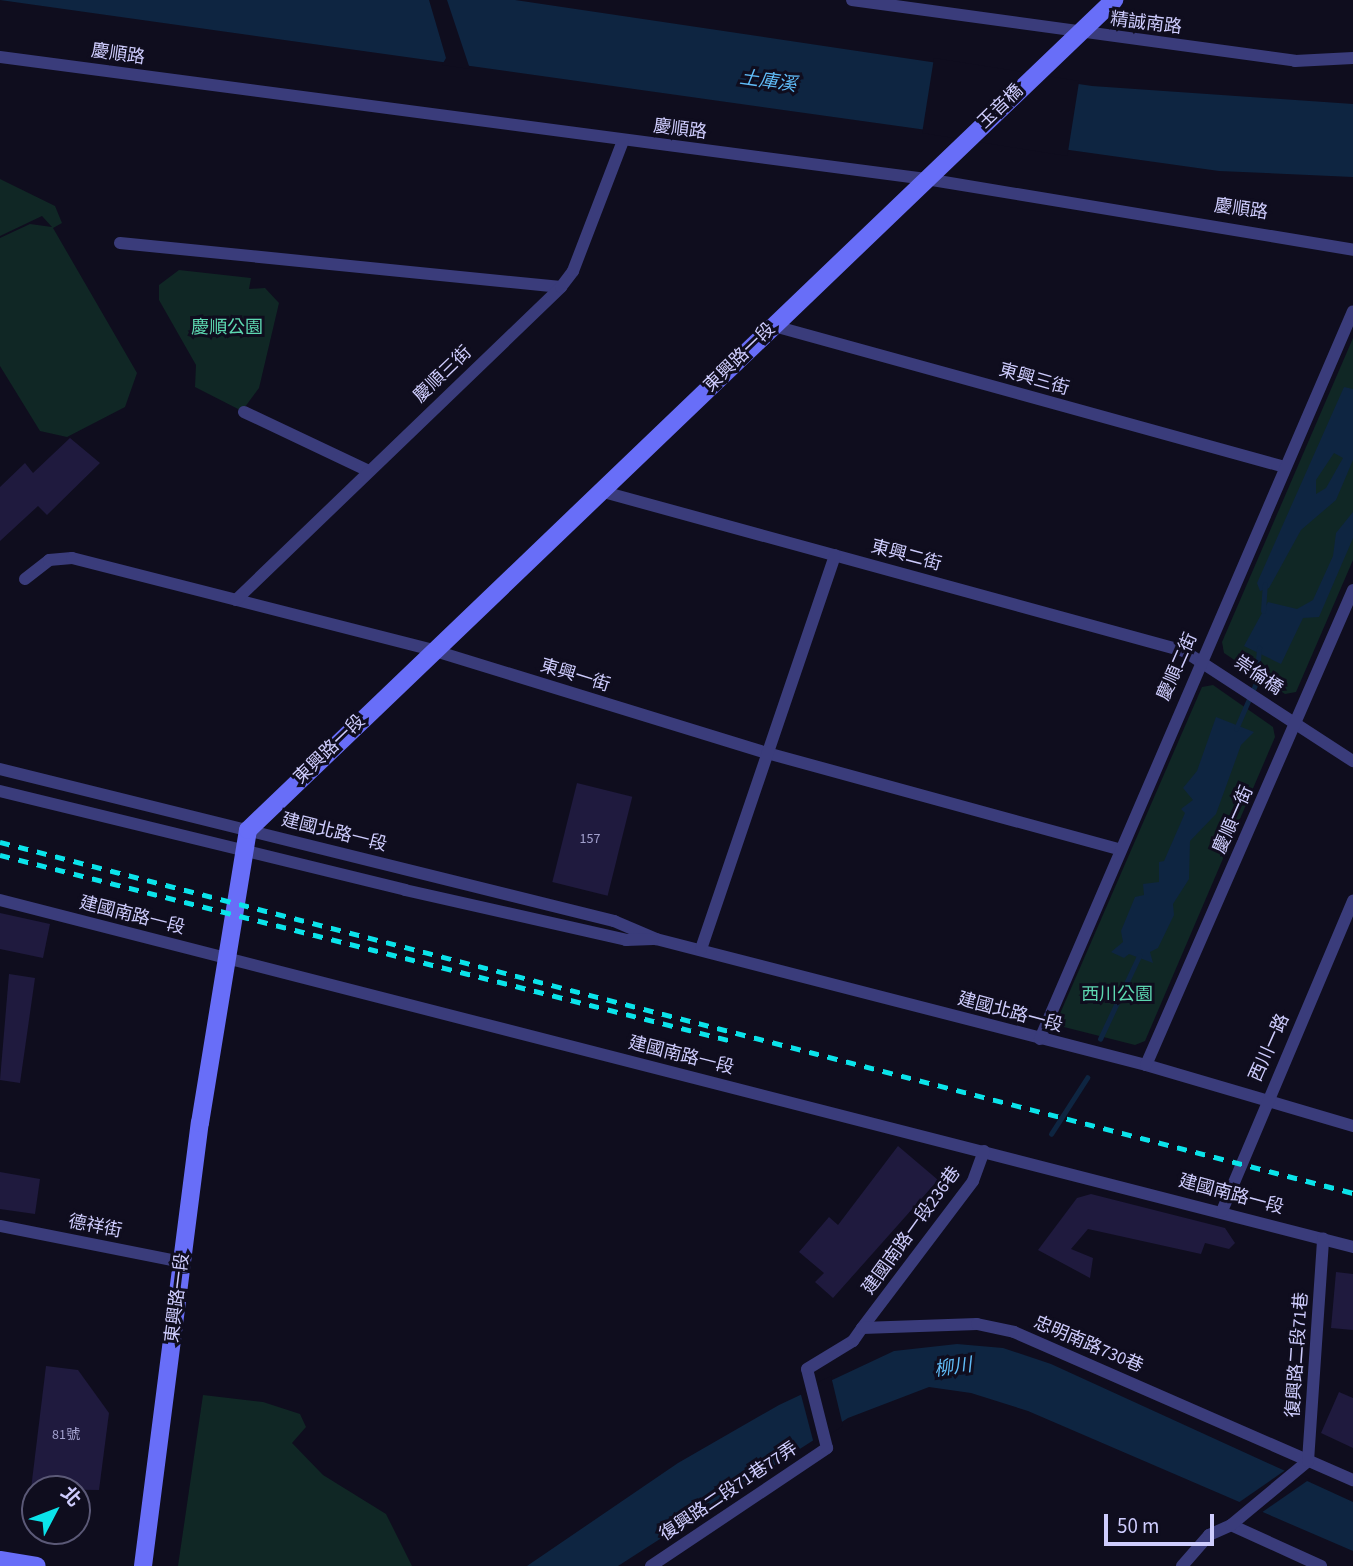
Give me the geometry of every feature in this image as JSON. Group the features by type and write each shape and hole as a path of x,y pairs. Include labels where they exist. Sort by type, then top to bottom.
{"street":[{"name":"精誠南路","path":"852,0 1295,61 1353,58"},
{"path":"1080,33 1114,0"},
{"name":"玉音橋","path":"950,157 1080,33"},
{"name":"慶順路","path":"0,57 926,179 1353,250"},
{"name":"慶順三街","path":"236,600 561,287 573,271 623,141"},
{"name":"東興路一段","path":"143,1566 182,1262 226,958 248,830 432,650 950,157"},
{"path":"120,243 561,287"},
{"name":"慶順二街","path":"1040,1039 1119,849 1353,311"},
{"name":"東興三街","path":"774,326 1285,467"},
{"path":"244,412 369,471"},
{"name":"東興二街","path":"600,491 1201,659"},
{"name":"東興一街","path":"25,579 62,555 432,650 767,753 1119,849"},
{"path":"701,949 835,555"},
{"name":"慶順一街","path":"1146,1065 1353,590"},
{"name":"崇倫橋","path":"1201,659 1296,722"},
{"path":"1296,722 1353,761"},
{"name":"建國北路一段","path":"0,769 614,921 656,939 1146,1065 1353,1126"},
{"name":"建國北路一段","path":"0,791 617,938 656,939"},
{"name":"建國南路一段","path":"0,900 984,1152 1222,1210 1353,1247"},
{"name":"西川一路","path":"1222,1210 1266,1100 1353,901"},
{"name":"建國南路一段236巷","path":"862,1328 973,1181 984,1152"},
{"name":"德祥街","path":"0,1226 182,1262"},
{"name":"復興路二段71巷","path":"1305,1466 1323,1239"},
{"name":"忠明南路730巷","path":"862,1328 977,1324 1014,1332 1305,1466 1353,1480"},
{"name":"復興路二段71巷77弄","path":"651,1566 826,1446 813,1382 807,1369 853,1341 862,1328"},
{"path":"1182,1566 1209,1535 1231,1525 1305,1466"},
{"path":"1231,1525 1321,1566"},
{"path":"0,1560 37,1566"}],"green space":[{"path":"0,179 55,206 62,223 53,228 137,373 125,407 67,437 40,431 0,366 0,238 30,224 52,227 42,216 0,236"},
{"name":"慶順公園","path":"179,270 251,278 249,289 265,288 279,303 259,388 242,411 195,387 196,365 159,300 159,285"},
{"path":"1353,338 1353,560 1296,692 1285,694 1224,653 1222,642"},
{"name":"西川公園","path":"1213,685 1273,727 1275,737 1145,1041 1135,1045 1064,1027 1059,1016 1202,687"},
{"path":"203,1395 263,1402 300,1414 306,1427 292,1443 323,1475 386,1514 412,1566 178,1566"}],"water":[{"name":"土庫溪","path":"0,0 515,0 1092,86 1353,104 1353,177 1219,171"},
{"path":"1344,387 1353,389 1353,460 1336,500 1301,530 1269,588 1260,591 1257,583","holes":["1334,453 1343,458 1326,488 1316,494 1316,480"]},
{"path":"1353,512 1353,538 1319,617 1303,618 1281,664 1244,646 1268,602 1297,609 1313,600 1333,556 1336,533"},
{"path":"1216,717 1254,732 1241,745 1216,814 1190,841 1189,879 1173,904 1174,915 1158,948 1150,952 1153,963 1129,954 1124,958 1111,952 1123,942 1121,931 1135,897 1144,895 1143,884 1159,882 1159,862 1164,861 1185,813 1181,809 1193,800 1183,788 1197,771"},
{"name":"柳川","path":"957,1344 1003,1348 1051,1364 1353,1502 1353,1551 1028,1411 971,1393 929,1387 848,1418 618,1566 527,1566 678,1463 779,1405 894,1351"}],"pier":[{"path":"429,0 447,0 470,69 442,65 446,58"},
{"path":"934,58 1079,81 1067,156 922,133"},
{"path":"831,1376 843,1426 814,1444 800,1391"},
{"path":"1287,1469 1310,1479 1261,1513 1238,1503"}],"building":[{"path":"70,438 100,463 47,515 38,506 0,541 0,487 25,463 33,473"},
{"path":"577,783 632,797 608,896 552,882"},
{"path":"0,913 50,924 43,958 0,949"},
{"path":"9,974 35,978 20,1083 0,1080"},
{"path":"898,1146 938,1180 833,1298 815,1282 824,1273 799,1252 829,1217 838,1225"},
{"path":"0,1172 40,1179 35,1214 0,1209"},
{"path":"1091,1194 1225,1228 1235,1243 1229,1249 1205,1243 1201,1254 1088,1229 1071,1249 1093,1258 1090,1278 1038,1250 1077,1198"},
{"path":"1336,1272 1353,1274 1353,1330 1331,1328"},
{"path":"46,1366 78,1370 109,1413 99,1490 91,1490 91,1475 33,1475"},
{"path":"1339,1392 1353,1398 1353,1448 1321,1433"}],"waterway":[{"path":"1263,611 1265,585"},
{"path":"1236,729 1256,683 1259,648"},
{"path":"1100,1039 1139,956"},
{"path":"1051,1134 1087,1078"}],"railway":[{"path":"0,842 1353,1193"},
{"path":"0,855 736,1042"}]}
